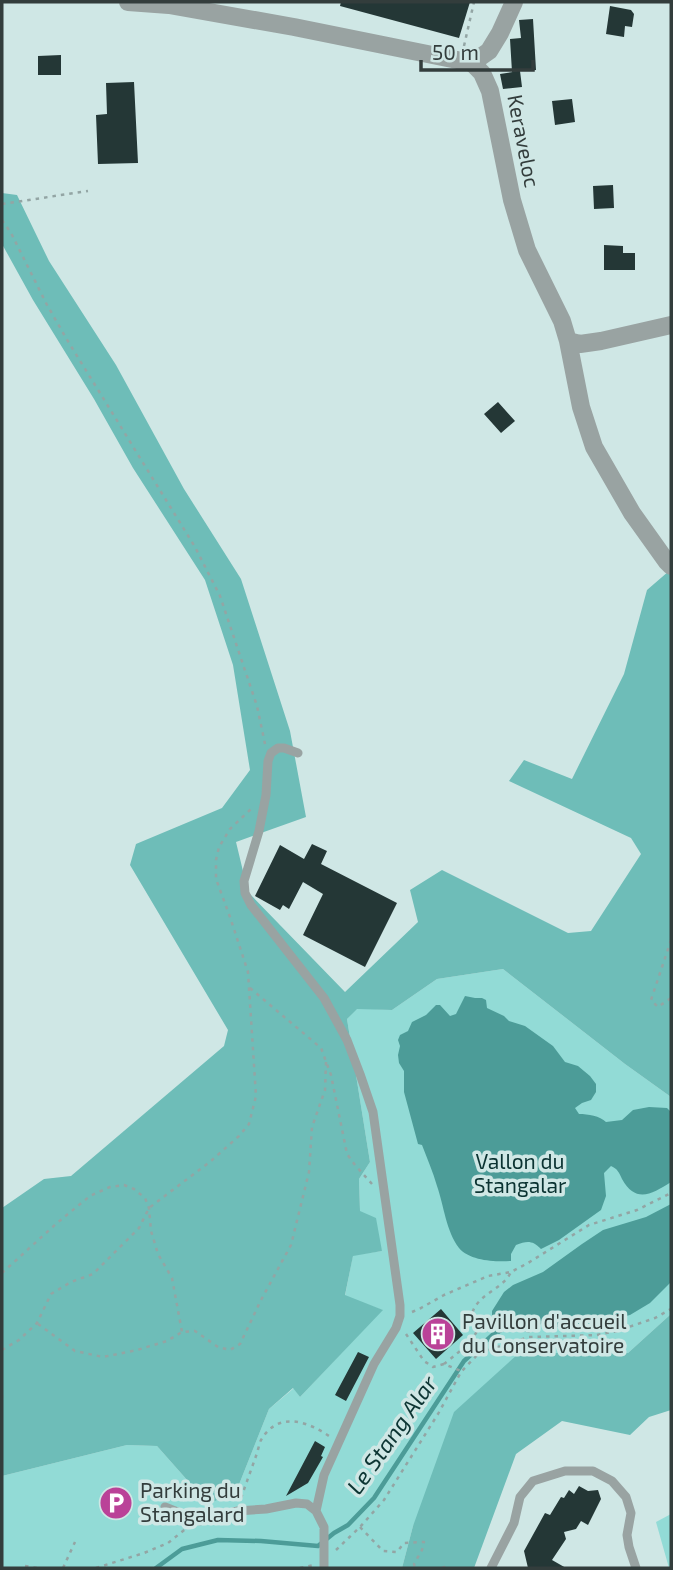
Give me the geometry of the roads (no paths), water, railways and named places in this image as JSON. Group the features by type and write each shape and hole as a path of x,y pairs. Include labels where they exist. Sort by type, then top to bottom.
{"street":[{"path":"128,2 169,5 466,62 489,51 514,2"},
{"name":"Keraveloc","path":"466,62 482,73 491,91 512,200 527,250 562,321 581,407 594,447 632,513 671,566"},
{"path":"568,341 580,344 601,341 671,325"}],"lane":[{"path":"298,754 284,748 278,748 271,753 258,831 243,881 245,893 251,905 324,998 347,1040 373,1112 400,1305 396,1328 374,1364 324,1475 316,1511"},
{"path":"491,1568 514,1523 520,1497 533,1481 565,1471 593,1471 612,1481 626,1497 631,1513 628,1547 636,1568"},
{"path":"165,1507 200,1521 237,1511 307,1504 316,1511 324,1527 324,1565"}],"waterway":[{"name":"Le Stang Alar","path":"156,1568 182,1549 218,1540 318,1546 348,1525 374,1498 464,1361 498,1330"}],"place":[{"name":"Pavillon d'accueil du Conservatoire","path":"438,1334"},
{"name":"Parking du Stangalard","path":"116,1503"}],"park label":[{"name":"Vallon du Stangalar","path":"520,1174"}]}
